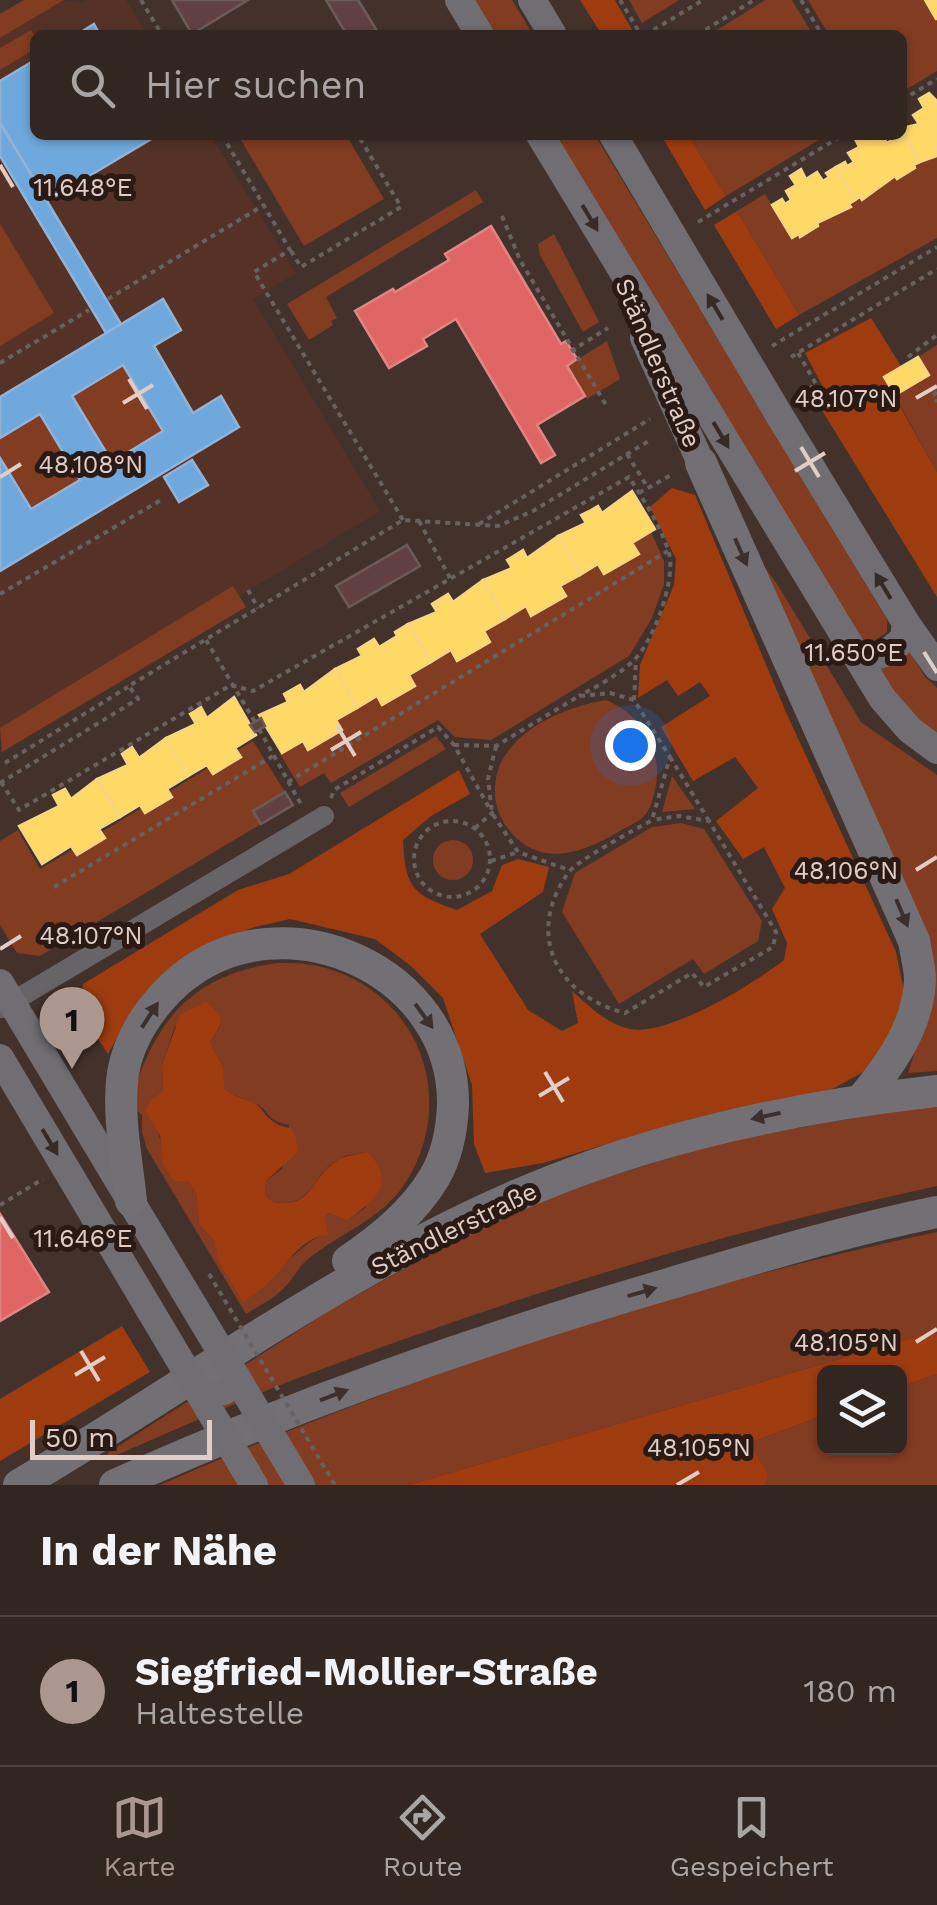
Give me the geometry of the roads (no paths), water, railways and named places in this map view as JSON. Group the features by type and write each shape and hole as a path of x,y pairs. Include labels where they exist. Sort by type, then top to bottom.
{"highway":[{"path":"689,468 914,941 920,980 911,1024 890,1065 862,1099"},
{"path":"131,1202 123,1074 132,1044 148,1015 165,992 191,971 244,946 294,942 348,955 368,964 406,992 435,1030 450,1073 452,1118 443,1159 414,1207 376,1242 284,1304 267,1333"},
{"name":"Ständlerstraße","path":"19,1485 421,1242 524,1192 724,1126 862,1099 937,1090"},
{"path":"114,1485 329,1396 529,1325 859,1228 937,1212"}],"main road":[{"path":"459,0 477,30"},
{"path":"532,0 550,30"},
{"path":"543,140 854,654 896,716 937,750"},
{"path":"615,140 906,623 937,666"},
{"name":"Ständlerstraße","path":"616,262 689,468"},
{"path":"854,654 874,657 888,652 904,638 906,623"},
{"path":"4,998 301,1485"},
{"path":"0,1058 254,1485"},
{"path":"198,1390 224,1391 232,1383 234,1373"}],"street":[{"path":"4,998 318,820"}],"place":[{"name":"Siegfried-Mollier-Straße","path":"72,1069"}]}
